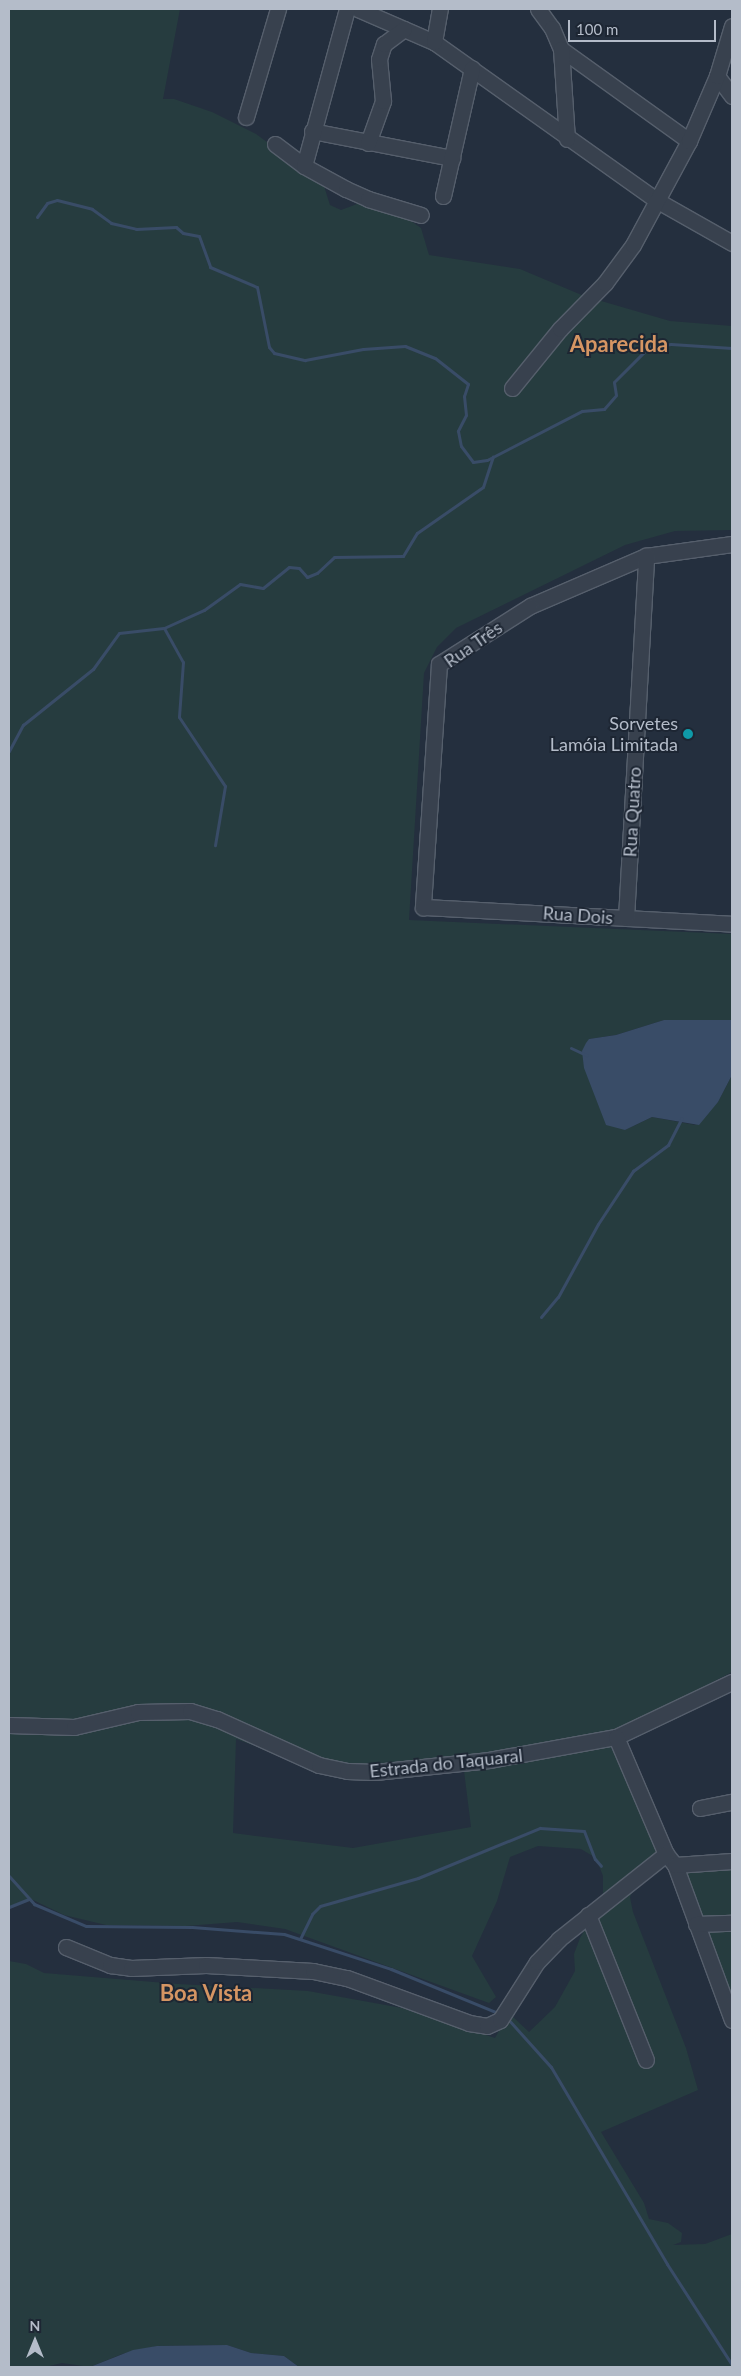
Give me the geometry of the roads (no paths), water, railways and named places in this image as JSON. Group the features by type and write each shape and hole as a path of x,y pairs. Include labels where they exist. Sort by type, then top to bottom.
{"street":[{"path":"246,117 278,9"},
{"path":"304,166 312,131 347,9"},
{"path":"358,9 434,42 567,139 656,200 732,243"},
{"path":"434,42 440,9"},
{"path":"538,9 552,28 560,50 567,139"},
{"path":"512,388 560,329 620,265 689,141 716,76 732,26"},
{"path":"368,143 383,101 379,59 384,44 404,29"},
{"path":"560,50 689,141"},
{"path":"443,196 472,68"},
{"path":"716,76 732,96"},
{"path":"312,131 452,158"},
{"path":"276,144 304,166 368,199 421,215"},
{"name":"Rua Três","path":"423,907 439,664 530,606 646,556 732,544"},
{"name":"Rua Quatro","path":"626,918 646,556"},
{"name":"Rua Dois","path":"423,907 732,924"},
{"name":"Estrada do Taquaral","path":"9,1725 74,1727 138,1712 190,1712 216,1719 319,1765 347,1771 376,1772 489,1760 616,1737 732,1682"},
{"path":"616,1737 670,1860 732,2017"},
{"path":"700,1808 732,1802"},
{"path":"66,1947 104,1962 132,1968 234,1966 321,1972 355,1980 468,2023 487,2026 500,2020 537,1962 588,1915 670,1860 732,1861"},
{"path":"588,1915 646,2060"},
{"path":"696,1924 732,1922"}],"water":[{"path":"664,1020 732,1020 732,1075 718,1102 699,1125 652,1117 625,1130 606,1125 584,1068 582,1051 586,1043 589,1039 616,1035"},
{"path":"227,2345 251,2353 284,2356 299,2367 90,2367 133,2350 157,2346"}],"waterway":[{"path":"37,217 47,203 57,200 92,209 111,223 136,229 176,227 183,233 199,236 210,267 257,287 269,347 274,353 305,360 363,349 405,346 435,358 468,384 464,396 466,415 458,431 461,446 473,462 487,460 582,411 604,409 616,395 614,382 649,347 671,344 732,348"},
{"path":"9,751 23,725 93,669 119,633 164,628 204,610 240,584 263,588 289,567 299,568 307,577 317,573 334,557 403,556 417,533 483,487 493,457"},
{"path":"164,628 183,662 179,717 225,786 215,845"},
{"path":"571,1048 586,1055"},
{"path":"541,1317 558,1297 598,1224 633,1171 668,1145 682,1118"},
{"path":"300,1939 312,1914 320,1906 418,1878 540,1828 584,1831 595,1859 601,1866"},
{"path":"9,1876 34,1904 86,1926 192,1927 284,1934 391,1969 500,2014"},
{"path":"9,1907 29,1899"},
{"path":"507,2018 551,2067 667,2264 732,2365"}],"place":[{"name":"Sorvetes Lamóia Limitada","path":"688,734"}],"district":[{"name":"Aparecida","path":"619,344"},
{"name":"Boa Vista","path":"206,1993"}]}
